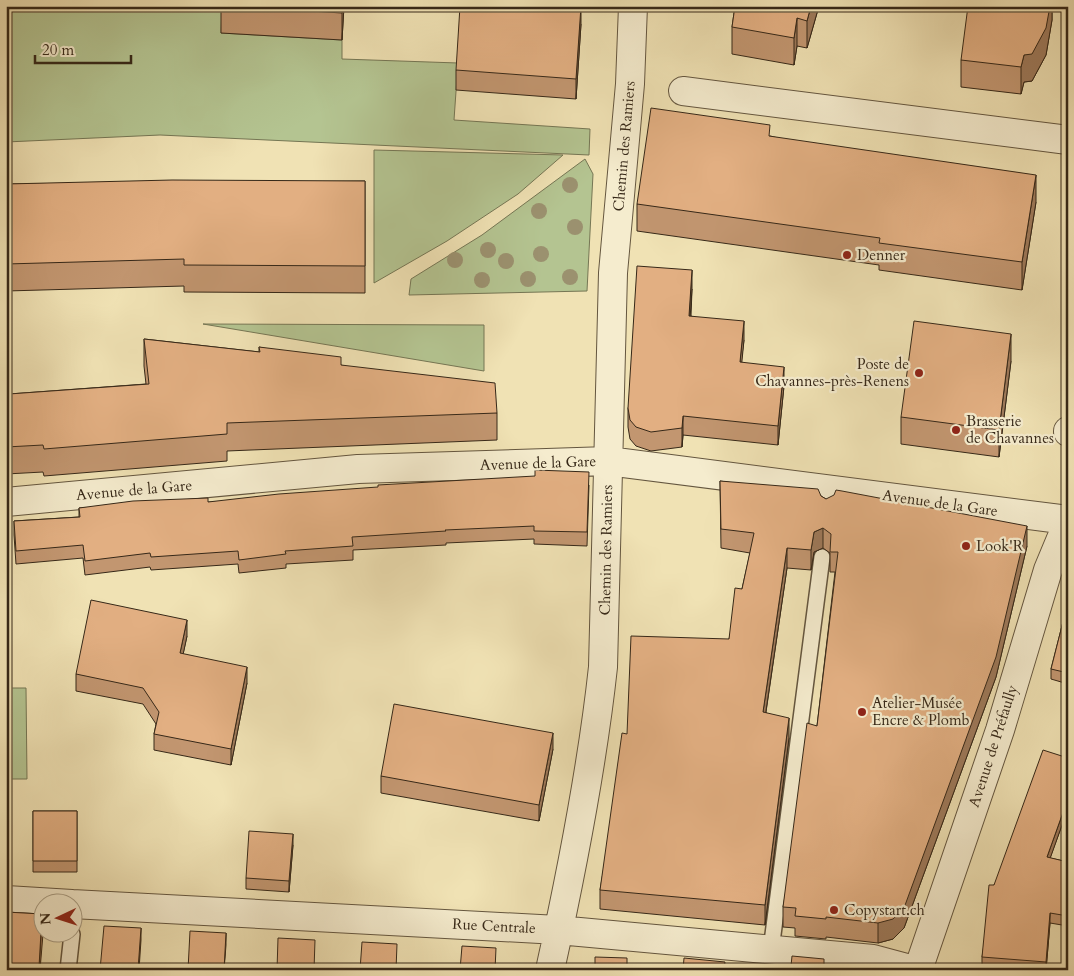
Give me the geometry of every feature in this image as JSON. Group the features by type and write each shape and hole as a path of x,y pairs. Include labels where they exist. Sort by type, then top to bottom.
{"street":[{"name":"Chemin des Ramiers","path":"550,970 599,705 603,667 613,273 630,84 633,6"},
{"path":"683,91 1068,140"},
{"name":"Avenue de la Gare","path":"6,502 358,469 608,462 829,495 1068,521"},
{"name":"Avenue de Préfaully","path":"916,970 1000,730 1048,570 1068,521"},
{"name":"Rue Centrale","path":"6,900 32,903"},
{"name":"Rue Centrale","path":"82,909 558,930 873,959 916,970"}],"lane":[{"path":"771,950 822,557"},
{"path":"68,970 71,944"}],"green space":[{"path":"6,6 222,7 221,33 342,40 342,59 458,63 454,120 590,129 589,155 160,135 6,142"},
{"path":"374,150 563,155 518,194 447,241 374,283"},
{"path":"585,159 593,174 587,291 409,295 411,279 482,235"},
{"path":"203,324 484,325 484,371"},
{"path":"6,688 26,688 27,779 6,779"}],"building":[{"path":"233,6 342,6 342,13"},
{"path":"460,6 581,6 576,79 456,70"},
{"path":"735,6 811,6 807,21 797,18 794,38 732,27"},
{"path":"968,6 1050,6 1046,28 1032,54 1024,55 1021,67 961,60"},
{"path":"651,108 770,125 769,136 1036,175 1022,262 879,243 880,238 637,204"},
{"path":"172,180 365,181 365,266 184,265 184,259 6,264 6,184"},
{"path":"637,266 692,270 689,316 744,321 740,362 784,367 778,426 683,416 682,428 651,432 636,427 630,420 628,408"},
{"path":"914,321 1011,334 999,430 901,417"},
{"path":"144,339 260,352 259,347 341,357 341,365 495,383 497,413 227,423 227,434 44,449 43,445 6,447 6,387 9,387 9,394 149,384"},
{"path":"535,470 589,472 587,532 534,531 534,526 352,537 353,546 285,551 286,554 239,560 238,551 151,557 150,553 85,561 83,545 16,551 14,521 80,517 79,508 133,501 208,498 208,502 279,494 378,487 378,485 535,476"},
{"path":"720,481 818,489 821,496 826,499 834,495 836,490 1027,526 996,657 904,908 893,919 878,923 826,917 826,919 795,916 796,908 783,907 807,723 817,726 838,552 830,552 831,534 823,528 814,532 811,550 787,548 763,712 789,718 765,905 600,890 622,733 627,734 631,636 729,639 735,588 742,589 754,533 721,529"},
{"path":"91,600 187,620 180,653 247,667 231,749 154,734 159,712 143,688 76,674"},
{"path":"1068,602 1068,673 1051,669"},
{"path":"394,704 553,733 539,805 381,776"},
{"path":"1043,750 1068,758 1068,805 1066,804 1047,857 1068,862 1068,916 1050,913 1046,962 982,957 989,885 994,885"},
{"path":"33,811 77,811 77,861 33,861"},
{"path":"249,831 293,834 289,881 246,878"},
{"path":"6,912 32,913 32,944 40,944 39,967 6,965"},
{"path":"104,926 141,928 138,970 100,970"},
{"path":"190,931 226,933 224,970 188,970"},
{"path":"278,938 315,940 314,970 277,970"},
{"path":"362,942 397,944 396,970 360,970"},
{"path":"462,946 496,948 495,970 460,970"},
{"path":"792,956 824,959 824,970 781,970 781,966 791,966"},
{"path":"595,957 627,958 627,970 595,970"},
{"path":"684,958 725,962 724,970 683,970"}],"place":[{"name":"Denner","path":"847,255"},
{"name":"Poste de Chavannes-près-Renens","path":"919,373"},
{"name":"Brasserie de Chavannes","path":"956,430"},
{"name":"Look'R","path":"966,546"},
{"name":"Atelier-Musée Encre & Plomb","path":"862,712"},
{"name":"Copystart.ch","path":"834,910"}]}
